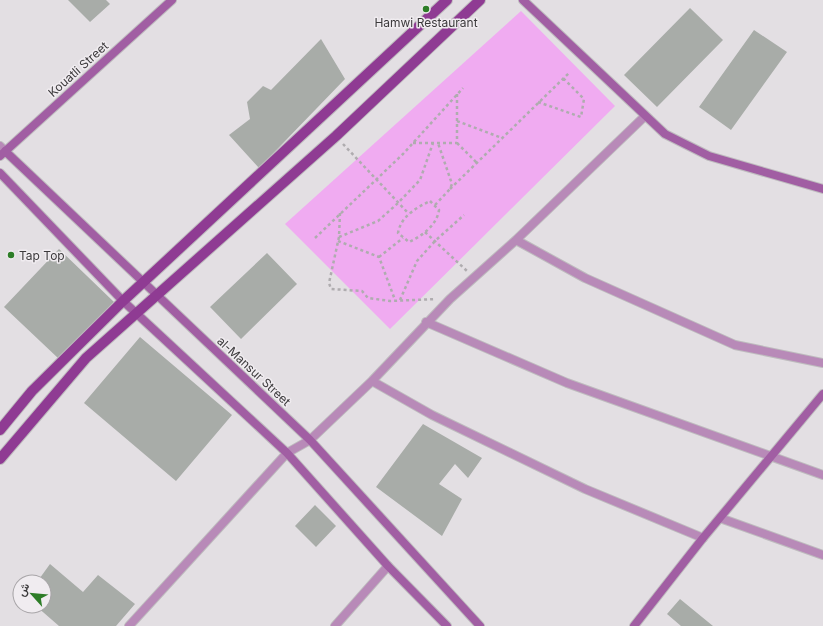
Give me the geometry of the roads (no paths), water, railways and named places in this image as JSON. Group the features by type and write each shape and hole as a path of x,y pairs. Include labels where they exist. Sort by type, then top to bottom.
{"main road":[{"name":"Kouatli Street","path":"2,151 172,0"},
{"path":"0,430 32,391 123,301 447,0"},
{"path":"0,459 86,358 336,136 480,0"},
{"path":"523,0 665,134 709,156 823,189"},
{"name":"al-Mansur Street","path":"2,151 310,440 480,626"},
{"path":"0,173 123,301 287,453 388,566 447,626"},
{"path":"634,626 703,538 823,394"}],"street":[{"path":"129,626 287,453 310,440 372,381 426,322 516,240 645,116"},
{"path":"516,240 585,278 735,345 823,363"},
{"path":"426,322 567,383 823,475"},
{"path":"372,381 432,415 585,489 703,538"},
{"path":"720,518 823,554"},
{"path":"335,626 388,566"}],"place":[{"name":"Hamwi Restaurant","path":"426,9"},
{"name":"Tap Top","path":"11,255"}]}
